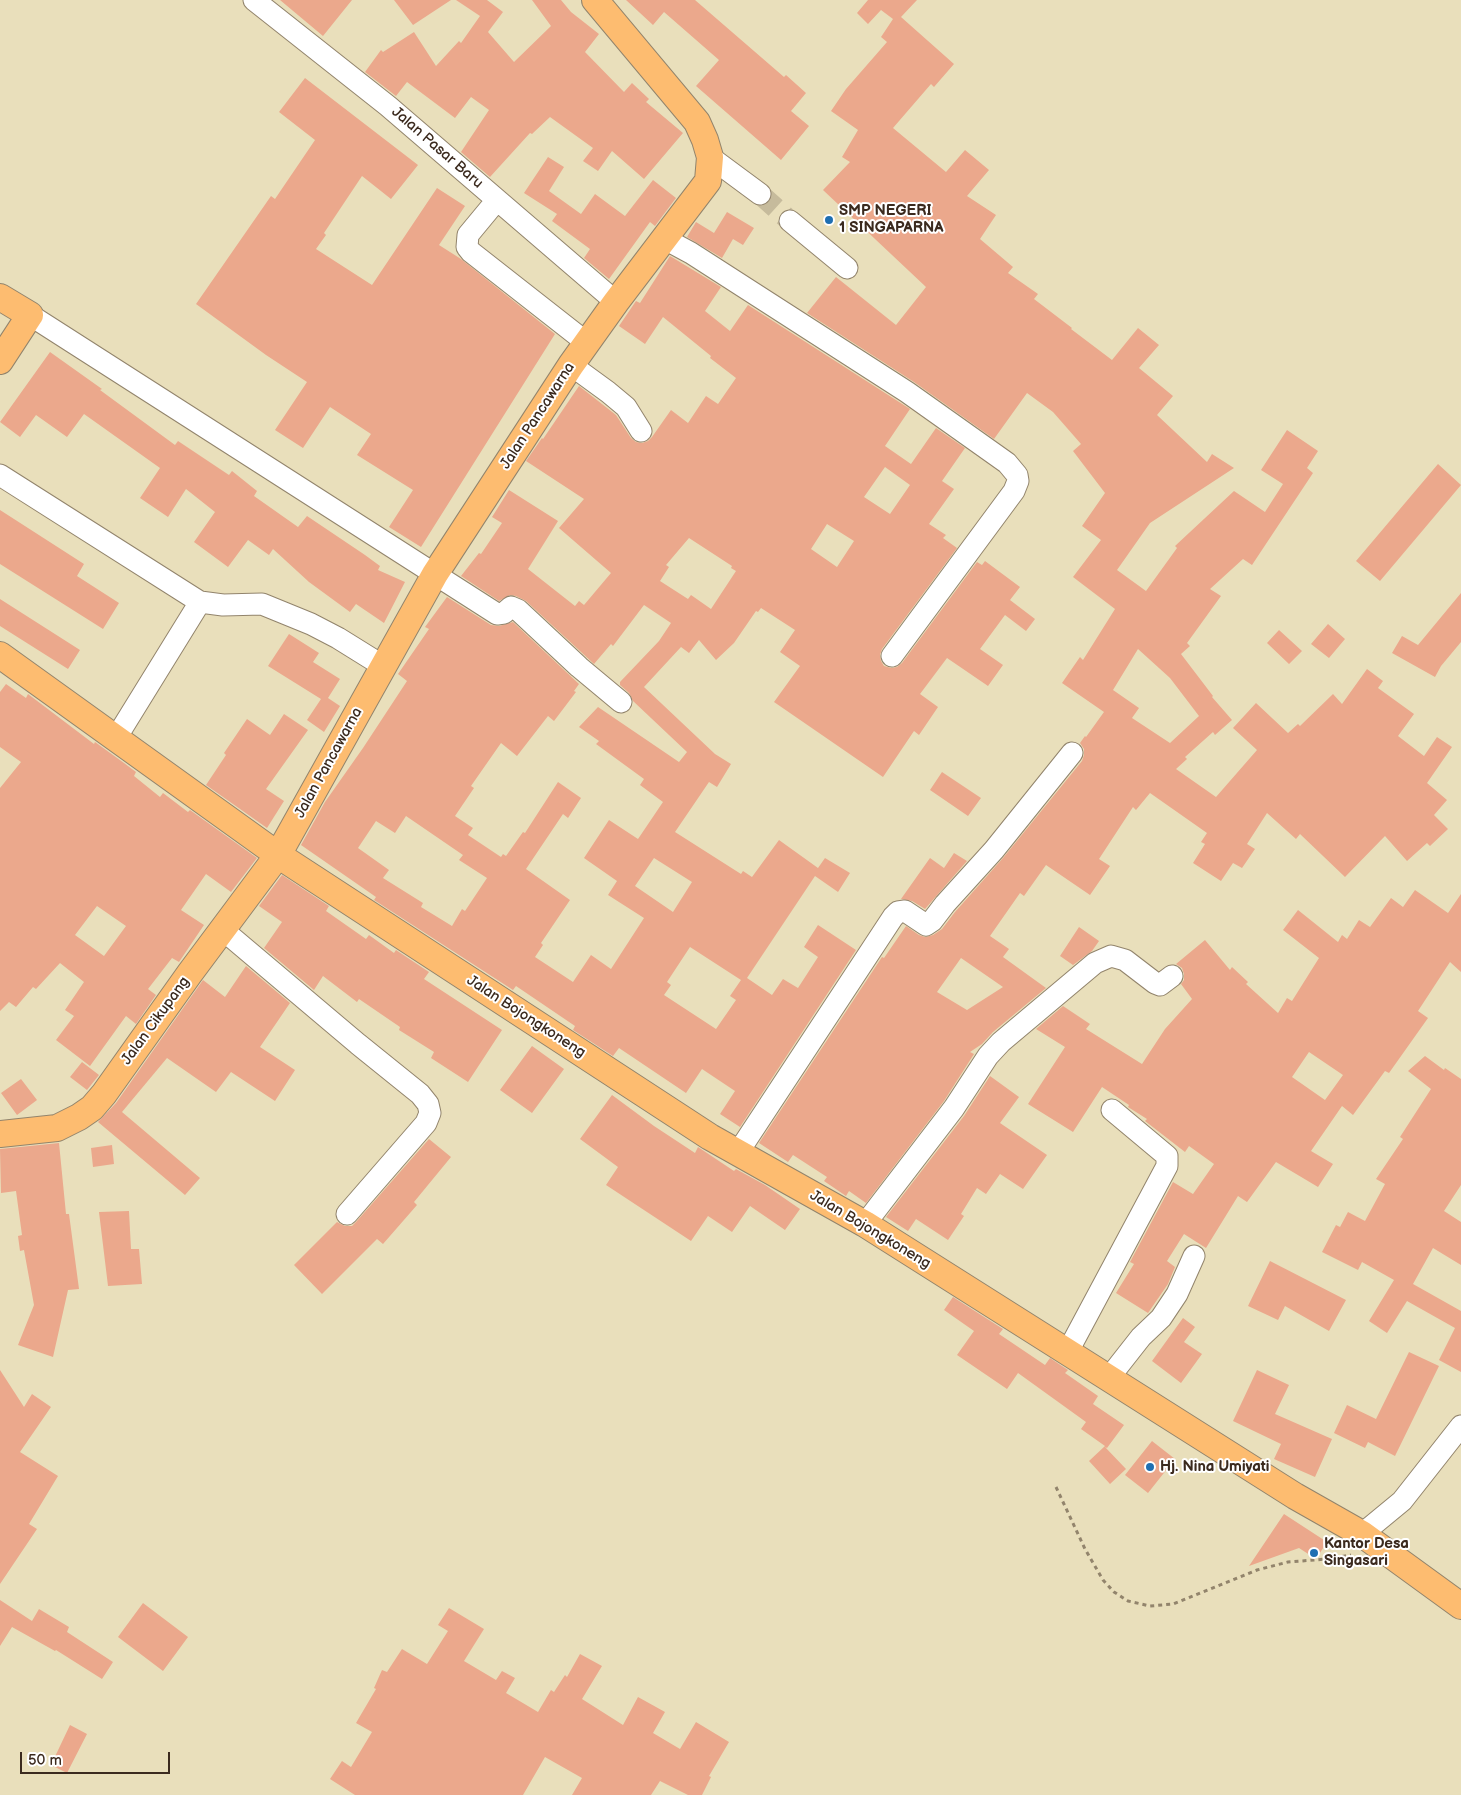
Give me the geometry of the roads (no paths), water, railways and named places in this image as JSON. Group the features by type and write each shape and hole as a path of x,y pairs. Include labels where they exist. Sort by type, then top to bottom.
{"main road":[{"name":"Jalan Pancawarna","path":"278,855 435,574 571,365 616,302 708,181 710,158 697,122 595,0"},
{"path":"0,297 30,315 0,361"},
{"name":"Jalan Bojongkoneng","path":"0,655 278,855 710,1137 865,1224 1295,1496 1371,1540 1461,1606"},
{"name":"Jalan Cikupang","path":"0,1134 57,1128 92,1108 278,855"}],"street":[{"name":"Jalan Pasar Baru","path":"254,0 388,106 616,302"},
{"path":"710,158 760,194"},
{"path":"497,200 468,235 467,247 587,343"},
{"path":"790,221 847,268"},
{"path":"664,239 708,264 907,392 1007,463 1017,475 1018,481 1014,490 892,656"},
{"path":"30,315 497,614 504,613 511,607 518,610 579,668 620,702"},
{"path":"571,365 626,407 641,431"},
{"path":"0,475 200,602 223,605 262,604 338,638 383,666"},
{"path":"116,738 200,602"},
{"path":"738,1154 893,917 898,912 905,911 926,925 932,921 1000,842 1072,753"},
{"path":"223,930 420,1094 428,1104 430,1113 426,1123 347,1214"},
{"path":"865,1224 954,1108 988,1056 1001,1042 1096,962 1111,956 1125,960 1155,984 1160,985 1172,976"},
{"path":"1067,1353 1167,1166 1167,1156 1112,1110"},
{"path":"1108,1379 1141,1337 1161,1318 1177,1294 1194,1256"},
{"path":"1371,1540 1461,1426"}],"tunnel":[{"path":"760,194 790,221"}],"place":[{"name":"SMP NEGERI 1 SINGAPARNA","path":"829,220"},
{"name":"Hj. Nina Umiyati","path":"1150,1467"},
{"name":"Kantor Desa Singasari","path":"1314,1553"}]}
